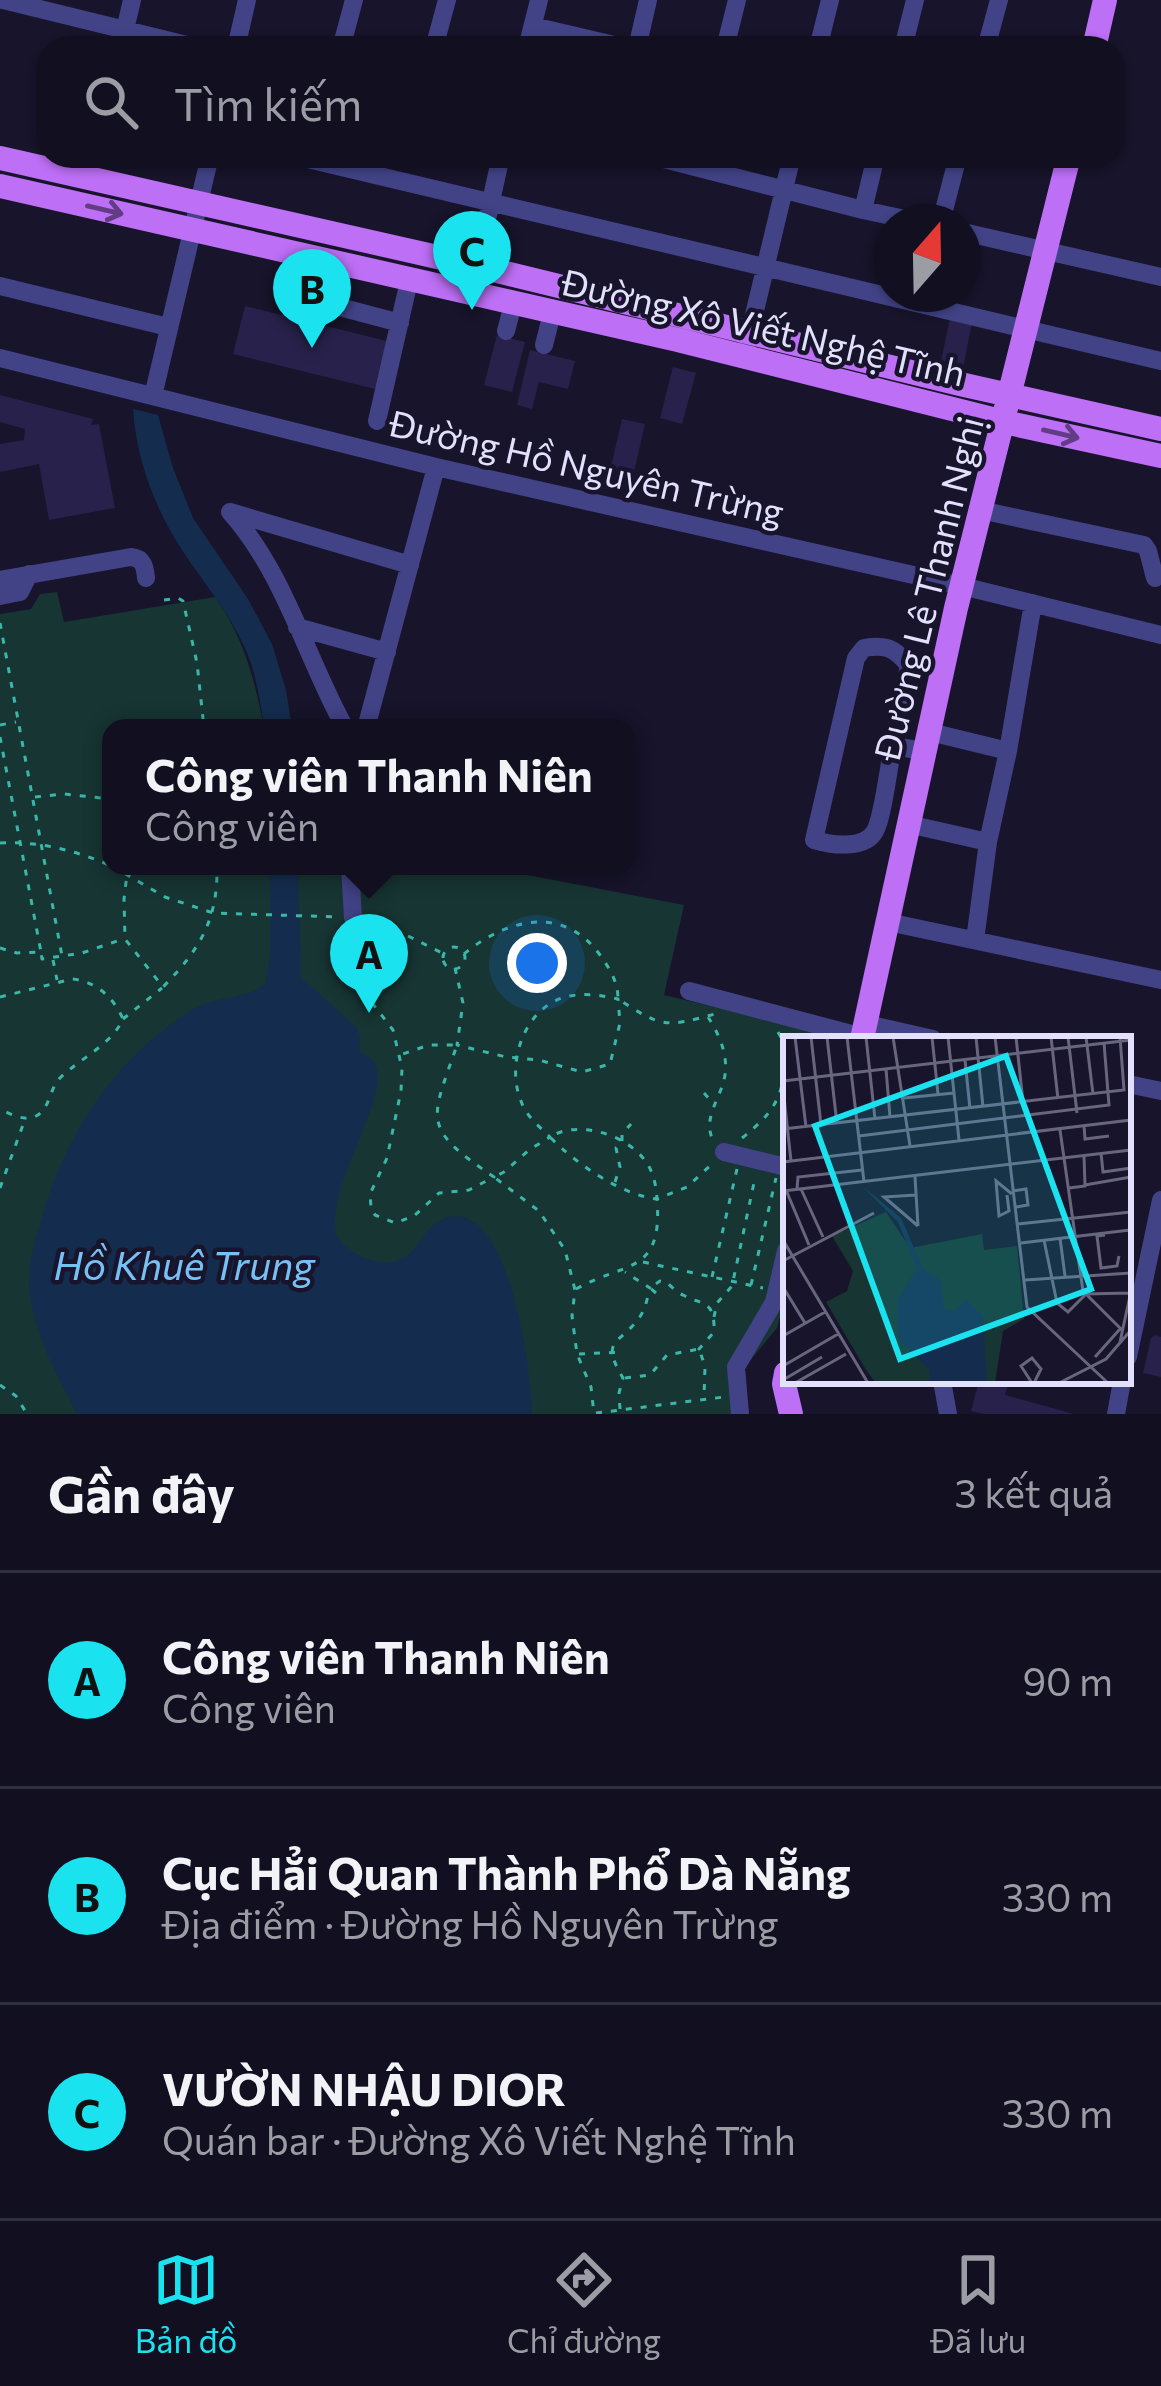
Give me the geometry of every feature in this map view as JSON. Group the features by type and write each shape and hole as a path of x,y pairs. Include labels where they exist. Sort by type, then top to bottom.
{"main road":[{"path":"1097,36 1105,0"},
{"name":"Đường Xô Viết Nghệ Tĩnh","path":"0,158 36,166"},
{"name":"Đường Xô Viết Nghệ Tĩnh","path":"44,168 477,266 1004,422 1161,456"},
{"name":"Đường Lê Thanh Nghị","path":"864,1033 962,586 1066,168"},
{"name":"Đường Xô Viết Nghệ Tĩnh","path":"0,186 552,313 747,344 1161,429"},
{"path":"784,1384 791,1414"}],"street":[{"path":"3,0 35,4 149,36"},
{"path":"124,30 132,0"},
{"path":"239,36 247,0"},
{"path":"344,36 354,0"},
{"path":"437,36 447,0"},
{"path":"530,36 539,0"},
{"path":"640,36 648,0"},
{"path":"728,36 737,0"},
{"path":"821,36 830,0"},
{"path":"906,36 915,0"},
{"path":"989,36 999,0"},
{"path":"532,26 575,36"},
{"path":"153,396 208,168"},
{"path":"346,168 1161,361"},
{"path":"470,295 498,168"},
{"path":"700,168 873,212"},
{"path":"747,344 789,168"},
{"path":"863,210 873,168"},
{"path":"946,204 955,168"},
{"path":"981,236 1161,277"},
{"path":"297,255 287,293 400,323"},
{"path":"377,421 409,280"},
{"path":"0,286 168,328"},
{"path":"506,331 513,304"},
{"path":"544,345 552,313"},
{"name":"Đường Hồ Nguyên Trừng","path":"0,358 436,466 1161,635"},
{"path":"368,719 436,466"},
{"path":"980,509 1144,545 1155,578"},
{"path":"341,719 248,533 230,512 410,565"},
{"path":"0,580 131,557 141,561 146,578"},
{"path":"0,596 20,592 29,574"},
{"path":"975,940 988,842 1033,604"},
{"path":"296,627 387,652"},
{"path":"884,645 909,665 893,746 875,832 863,842 814,840 856,658 864,648 884,645"},
{"path":"893,746 927,741 1007,751"},
{"path":"908,824 988,842"},
{"path":"351,875 353,918"},
{"path":"888,922 1161,980"},
{"path":"689,991 864,1033 898,1036"},
{"path":"1131,1085 1161,1091"},
{"path":"1161,1200 1134,1312 1161,1318"},
{"path":"739,1404 736,1367 774,1302 783,1264"},
{"path":"943,1384 948,1414"},
{"path":"1116,1414 1121,1384"}],"path":[{"path":"164,600 183,601 203,719"},
{"path":"0,623 62,956"},
{"path":"0,724 18,722"},
{"path":"0,737 42,959 82,953 124,939"},
{"path":"33,797 102,798"},
{"path":"0,843 41,844 102,862"},
{"path":"127,875 124,939 163,987"},
{"path":"129,875 176,902 213,914 353,918 382,925 444,954"},
{"path":"0,1188 26,1119 43,1111 56,1081 163,987 203,937 213,914 216,875"},
{"path":"353,918 359,982 392,1028 402,1068 387,1158 370,1199 374,1213 380,1222 403,1222 436,1194 469,1190 562,1131 581,1129 622,1143 648,1164 654,1177 656,1235 640,1261 575,1290"},
{"path":"400,1054 429,1045 457,1045 582,1072 610,1064 620,1023 614,977 593,945 578,933 561,925 534,922 507,928 464,954 463,963 455,968"},
{"path":"455,968 445,964 444,954 456,947 464,954"},
{"path":"0,948 41,952"},
{"path":"53,958 57,982"},
{"path":"455,968 464,1003 457,1045 438,1097 440,1130 454,1148 527,1200 550,1224 565,1250 575,1290 572,1316 577,1354 591,1388 594,1413 704,1399 739,1404"},
{"path":"0,997 72,979 88,982 111,998 123,1019"},
{"path":"724,1011 666,1024 618,999 586,995 555,1001 524,1034 515,1058 516,1080 522,1105 560,1148 629,1192 657,1199 757,1160"},
{"path":"707,1016 725,1060 710,1135 714,1144 757,1160"},
{"path":"769,1023 783,1040"},
{"path":"623,1378 650,1375 667,1354 699,1349 714,1332 717,1303 730,1292 768,1115 783,1084"},
{"path":"704,1093 713,1104"},
{"path":"0,1109 26,1119"},
{"path":"622,1143 622,1134 631,1124"},
{"path":"614,1184 620,1167 616,1148 622,1143"},
{"path":"712,1276 757,1160"},
{"path":"751,1285 757,1160"},
{"path":"640,1261 777,1290"},
{"path":"623,1270 656,1293"},
{"path":"620,1409 623,1378 612,1351 618,1337 641,1316 650,1288 666,1282 684,1296 717,1303"},
{"path":"704,1302 714,1317"},
{"path":"694,1341 705,1366 704,1399"},
{"path":"577,1354 624,1352"},
{"path":"0,1385 16,1396 27,1414"}],"green space":[{"path":"57,592 64,622 215,597 234,628 257,693 262,719 102,719 102,875 527,875 684,905 664,995 837,1036 783,1036 783,1305 777,1328 736,1378 741,1414 0,1414 0,614 31,609 40,594"}],"water":[{"path":"133,409 158,415 193,518 272,644 291,719 262,719 244,646 172,534 155,500 138,446"},
{"name":"Hồ Khuê Trung","path":"270,875 298,875 301,977 357,1028 359,1051 373,1060 378,1078 339,1193 337,1236 358,1255 390,1262 410,1253 430,1229 449,1217 470,1220 488,1236 502,1263 522,1330 532,1414 77,1414 38,1329 30,1296 37,1232 61,1163 92,1108 131,1059 197,1008 265,984 270,957"}],"building":[{"path":"245,306 391,342 379,390 233,354"},
{"path":"950,318 972,323 963,368 941,361"},
{"path":"497,335 525,342 512,392 484,385"},
{"path":"530,350 575,361 568,389 539,382 532,409 517,405"},
{"path":"673,367 696,373 682,424 660,418"},
{"path":"0,395 99,424 115,508 49,520 39,464 0,472 0,444 24,440 25,429 0,422"},
{"path":"622,419 645,424 632,481 609,475"},
{"path":"1155,1335 1161,1337 1161,1377 1143,1373"},
{"path":"978,1384 1008,1384 1005,1395 1074,1414 984,1414 971,1411"}],"place":[{"name":"VƯỜN NHẬU DIOR","path":"472,310"},
{"name":"Cục Hẳi Quan Thành Phổ Dà Nẵng","path":"312,348"},
{"name":"Công viên Thanh Niên","path":"369,1013"}]}
